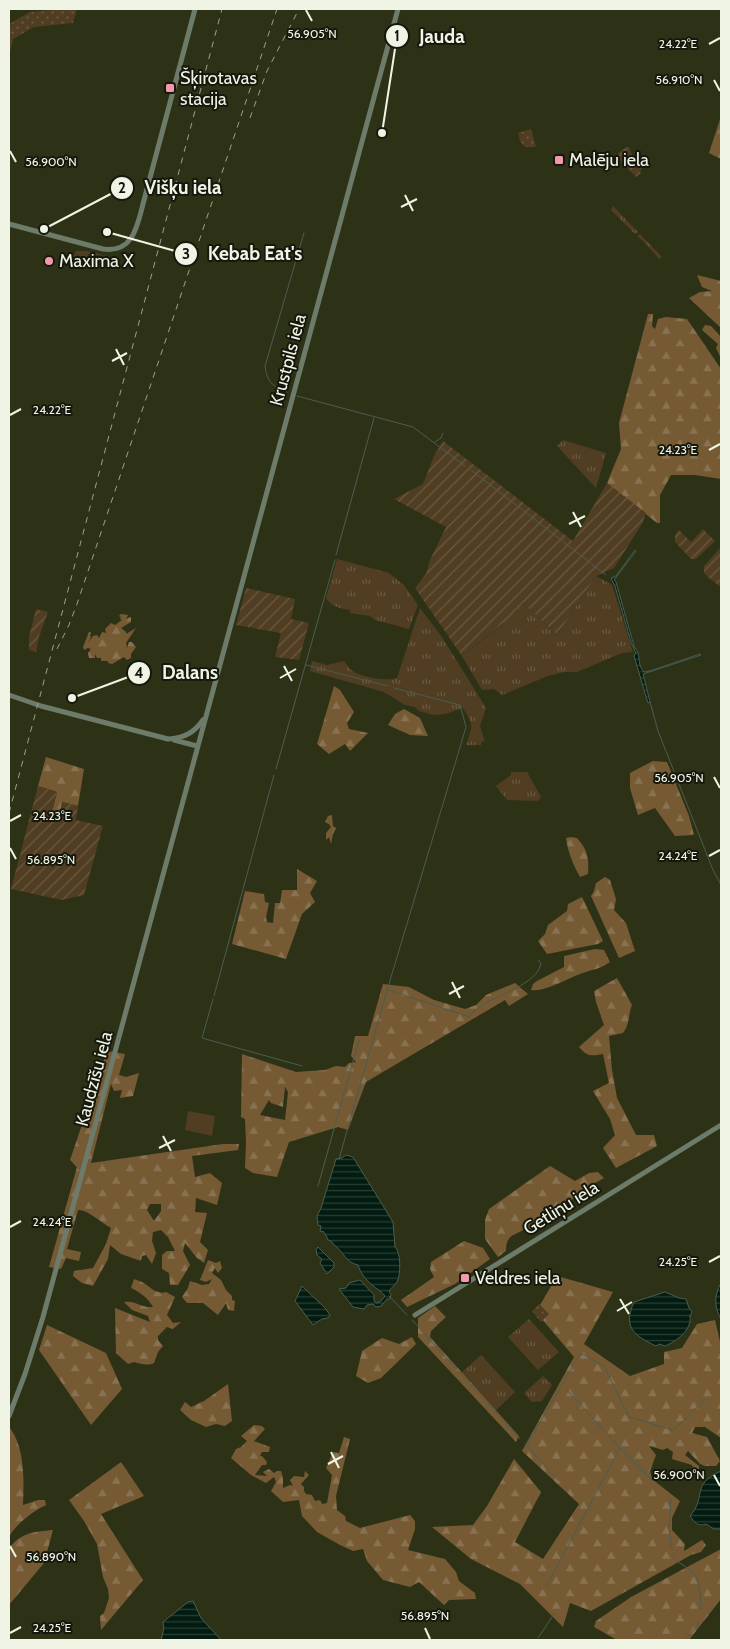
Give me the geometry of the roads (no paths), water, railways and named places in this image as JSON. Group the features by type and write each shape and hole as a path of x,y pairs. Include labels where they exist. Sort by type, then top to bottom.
{"street":[{"path":"9,224 114,250 125,244 134,235 195,9"},
{"name":"Krustpils iela","path":"197,746 398,9"},
{"path":"9,695 41,706 197,746"},
{"path":"168,739 180,738 189,734 205,718"},
{"name":"Kaudzīšu iela","path":"9,1416 43,1318 197,746"},
{"name":"Getliņu iela","path":"415,1315 721,1125"}],"waterway":[{"path":"287,392 271,383 265,366 304,233"},
{"path":"297,396 413,427 465,466"},
{"path":"336,555 374,418"},
{"path":"435,442 441,438 443,433"},
{"path":"471,470 606,575"},
{"path":"276,769 335,560"},
{"path":"306,665 388,686"},
{"path":"339,1159 466,727 460,705 394,688"},
{"path":"650,702 658,731 713,870 721,885"},
{"path":"214,996 274,775"},
{"path":"468,1017 481,1006 533,977 541,963 538,960"},
{"path":"388,990 470,1017"},
{"path":"213,999 202,1038 302,1066"},
{"path":"318,1186 359,1040"},
{"path":"389,1296 407,1315"},
{"path":"412,1320 520,1439"},
{"path":"577,1360 583,1354 604,1366 629,1417 673,1430 691,1414"},
{"path":"526,1446 574,1364"},
{"path":"565,1388 651,1479"},
{"path":"693,1411 705,1400"},
{"path":"525,1444 558,1480"},
{"path":"546,1587 620,1448"},
{"path":"671,1499 669,1529 672,1549"},
{"path":"673,1554 674,1559 692,1571 696,1576 700,1590 700,1609"},
{"path":"538,1638 554,1614"},
{"path":"685,1640 698,1625 698,1622"}],"railway":[{"path":"9,813 222,9"},
{"path":"57,649 77,604 277,9"},
{"path":"250,118 267,71 299,9"}],"place":[{"name":"Šķirotavas stacija","path":"170,88"},
{"name":"Jauda","path":"382,133"},
{"name":"Malēju iela","path":"559,160"},
{"name":"Višķu iela","path":"44,229"},
{"name":"Kebab Eat's","path":"107,232"},
{"name":"Maxima X","path":"49,261"},
{"name":"Dalans","path":"72,698"},
{"name":"Veldres iela","path":"465,1278"}]}
